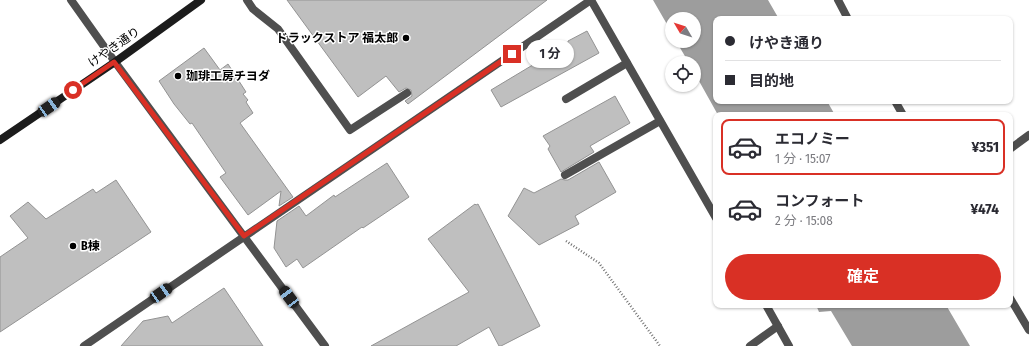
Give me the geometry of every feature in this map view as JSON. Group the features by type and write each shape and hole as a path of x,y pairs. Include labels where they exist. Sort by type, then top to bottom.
{"street":[{"path":"71,0 114,62 325,346"},
{"name":"けやき通り","path":"0,140 202,0"},
{"path":"247,0 253,9 278,30 350,130 407,93"},
{"path":"84,346 591,0 713,213"},
{"path":"838,0 846,16"},
{"path":"566,99 627,63"},
{"path":"565,175 660,121"},
{"path":"1013,147 1029,135"},
{"path":"1013,303 1029,330"},
{"path":"768,308 789,346"},
{"path":"750,346 778,326"}],"path":[{"path":"566,241 599,263 660,346"}],"shaded area":[{"path":"653,0 768,0 777,16 713,16 713,104 829,104 833,112 716,112 701,85 701,56 685,56 680,48 701,48 701,12 665,12 665,21"},
{"path":"817,308 948,308 970,346 852,346 831,311 819,312"}],"building":[{"name":"ドラックストア 福太郎","path":"287,0 547,0 408,104 405,101 412,96 411,90 406,88 399,92 386,76 358,97"},
{"path":"587,31 599,53 501,107 491,90 568,43 568,41"},
{"path":"204,48 220,70 228,64 246,92 243,94 248,100 246,102 253,113 240,123 293,197 279,206 281,191 248,215 220,177 226,173 192,123 190,124 174,104 159,81"},
{"path":"615,96 630,123 590,146 594,152 561,172 548,149 550,146 543,136"},
{"path":"599,162 616,192 575,216 579,224 539,245 508,216 524,188 534,193 561,179 568,180"},
{"path":"387,163 409,197 363,228 362,227 303,268 297,259 286,267 274,248 277,221 299,206 306,216 334,195 335,197"},
{"name":"B棟","path":"116,180 151,232 0,332 0,257 28,238 10,216 28,202 46,219 93,189 96,193"},
{"path":"475,204 478,204 540,326 501,346 499,346 489,327 456,346 371,346 469,292 428,239"},
{"path":"224,288 263,346 121,346 143,321 168,316 172,323"}],"place":[{"name":"ドラックストア 福太郎","path":"406,38"},
{"name":"珈琲工房チヨダ","path":"178,76"},
{"name":"B棟","path":"73,246"}],"route":[{"path":"73,90 114,62 244,236 512,54"}]}
